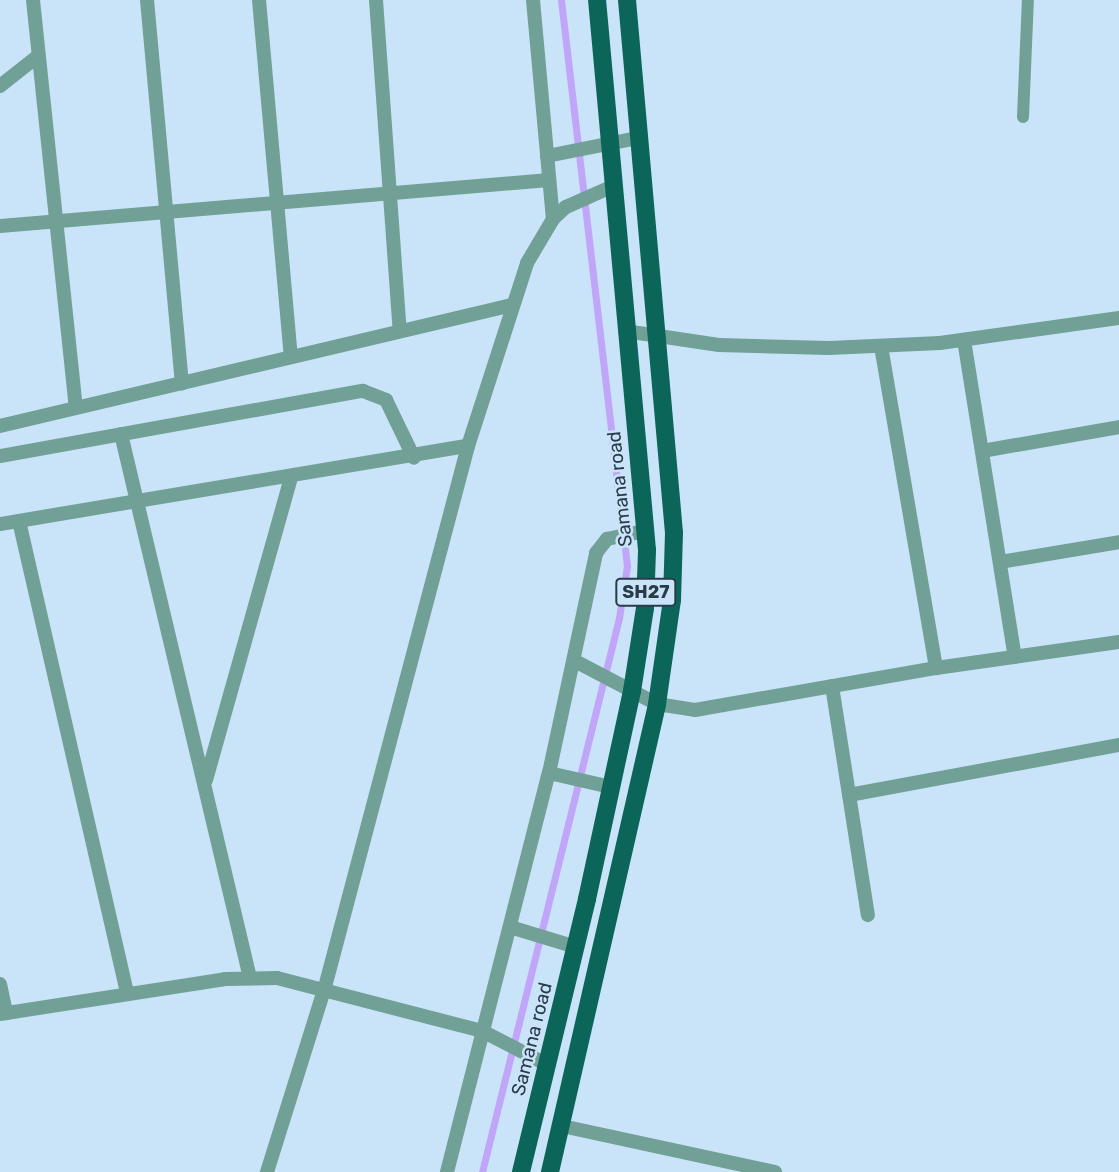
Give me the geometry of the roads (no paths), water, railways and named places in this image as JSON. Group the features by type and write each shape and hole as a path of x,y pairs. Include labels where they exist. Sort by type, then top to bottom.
{"main road":[{"name":"Samana road","path":"521,1172 576,947 632,691 645,608 646,531 607,144 597,0"},
{"name":"SH27","path":"550,1172 657,704 672,600 674,533 627,0"}],"street":[{"path":"33,0 54,222 76,408"},
{"path":"147,0 183,383"},
{"path":"259,0 291,357"},
{"path":"376,0 400,331"},
{"path":"533,0 553,219"},
{"path":"0,86 38,56"},
{"path":"547,156 638,138"},
{"path":"0,226 549,180"},
{"path":"267,1172 325,987 468,446 512,305 539,236 553,219 566,207 611,187"},
{"path":"0,426 512,305"},
{"path":"625,331 655,337 770,348 881,346 964,340 1119,318"},
{"path":"964,340 1016,657"},
{"path":"881,346 936,668"},
{"path":"0,456 363,391 386,400 414,458"},
{"path":"982,451 1119,427"},
{"path":"121,433 250,978"},
{"path":"0,524 414,458 468,446"},
{"path":"205,784 291,478"},
{"path":"19,521 127,994"},
{"path":"447,1172 549,773 596,553 615,537 646,531"},
{"path":"1000,562 1119,542"},
{"path":"575,661 657,704 695,710 936,668 1119,642"},
{"path":"832,686 868,915"},
{"path":"849,795 1119,745"},
{"path":"549,773 611,787"},
{"path":"510,927 576,947"},
{"path":"0,984 3,1013 250,978 325,987 482,1031 548,1065"},
{"path":"562,1126 775,1172"}],"lane":[{"path":"1023,117 1028,0"}],"waterway":[{"path":"482,1172 619,618 627,566 561,0"}]}
